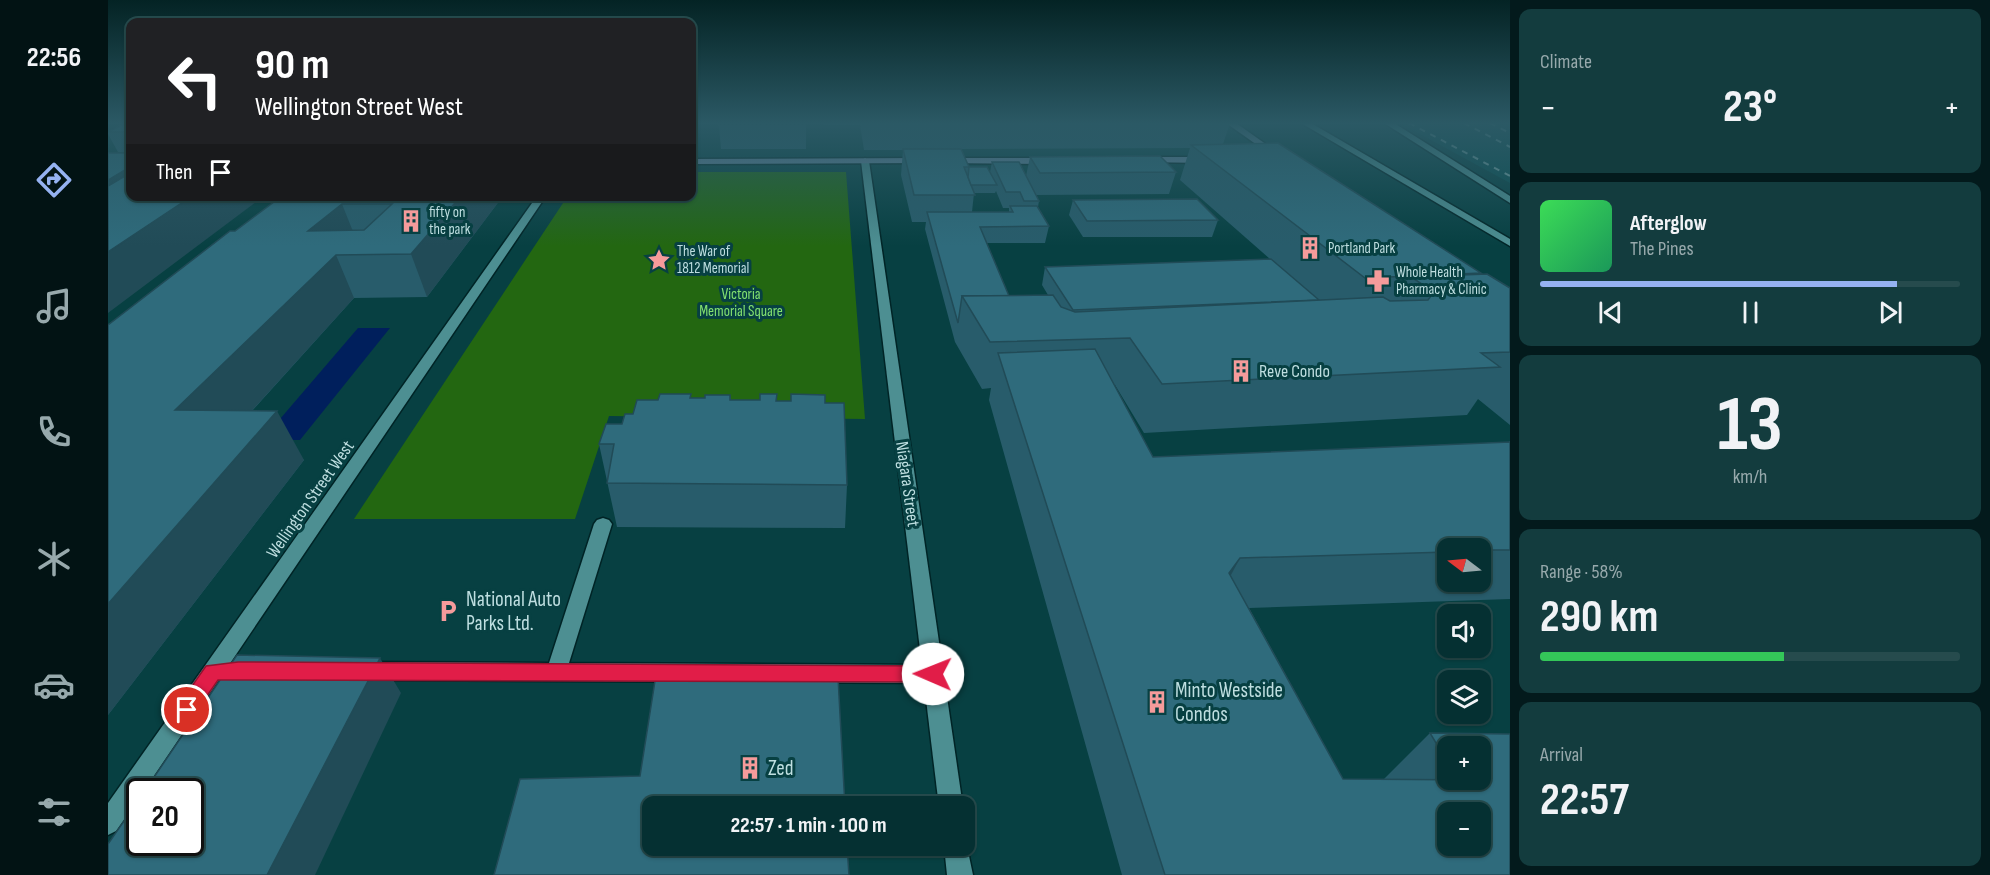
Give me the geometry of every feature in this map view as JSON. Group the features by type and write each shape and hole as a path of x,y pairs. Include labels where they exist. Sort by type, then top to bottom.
{"street":[{"name":"Niagara Street","path":"865,164 950,796"},
{"path":"1375,164 1510,243"},
{"path":"1453,164 1510,200"},
{"name":"Wellington Street West","path":"108,823 539,201"},
{"path":"556,672 603,524"},
{"path":"213,672 238,670"},
{"path":"347,671 933,674"},
{"path":"957,856 960,875"}],"shaded area":[{"path":"1475,164 1510,164 1510,183"}],"green space":[{"name":"Victoria Memorial Square","path":"696,172 846,172 865,419 609,416 575,519 354,519 564,201 696,201"}],"water":[{"path":"358,328 390,328 300,440 262,440"}],"building":[{"path":"108,164 126,164 126,169 108,180"},
{"path":"907,164 968,164 969,167 964,167 975,195 914,195"},
{"path":"993,164 1020,164 1039,201 1024,201 1020,192 1006,192"},
{"path":"1034,164 1168,164 1176,172 1040,173"},
{"path":"1216,164 1311,164 1481,273 1365,278"},
{"path":"969,167 987,167 997,185 971,185 968,177"},
{"path":"126,175 126,201 184,201 108,252 108,186"},
{"path":"1197,199 1218,220 1087,221 1073,200"},
{"path":"275,201 457,201 411,254 336,255 175,410 277,411 108,604 108,325 230,231 235,231","holes":["342,204 392,204 364,230 308,231"]},
{"path":"1010,206 1037,206 1049,226 980,227 1009,296 962,296 958,323 927,212 1013,212"},
{"path":"1271,259 1319,300 1073,310 1045,267"},
{"path":"1487,274 1510,288 1510,352 1481,353 1500,367 1162,384 1130,338 990,342 962,296 1053,295 1061,307 1075,312 1383,297 1390,301 1428,300 1434,292 1411,277"},
{"name":"Minto Westside Condos","path":"1095,349 1153,457 1510,442 1510,550 1491,550 1491,538 1437,538 1437,552 1240,558 1229,573 1343,779 1437,780 1437,790 1491,790 1491,736 1437,736 1437,745 1430,733 1510,734 1510,875 1165,875 998,353"},
{"path":"660,394 691,394 690,398 705,398 705,395 730,395 730,400 760,400 760,394 777,394 776,401 791,401 791,394 825,395 825,403 844,403 847,485 607,483 614,444 599,444 606,424 622,424 625,414 633,414 637,400 658,400"},
{"path":"237,655 380,658 267,875 108,875 108,844 126,818 126,856 204,856 204,778 154,778"},
{"path":"838,677 844,796 642,796 642,856 848,856 849,875 494,875 520,779 640,776 655,681"}],"railway":[{"path":"1487,164 1510,176"}],"place":[{"name":"fifty on the park","path":"411,221"},
{"name":"Portland Park","path":"1310,248"},
{"name":"The War of 1812 Memorial","path":"659,260"},
{"name":"Whole Health Pharmacy & Clinic","path":"1378,281"},
{"name":"Reve Condo","path":"1241,371"},
{"name":"National Auto Parks Ltd.","path":"448,611"},
{"name":"Minto Westside Condos","path":"1157,702"},
{"name":"Zed","path":"750,768"}],"route":[{"path":"187,710 213,672 238,670 933,674"}]}
